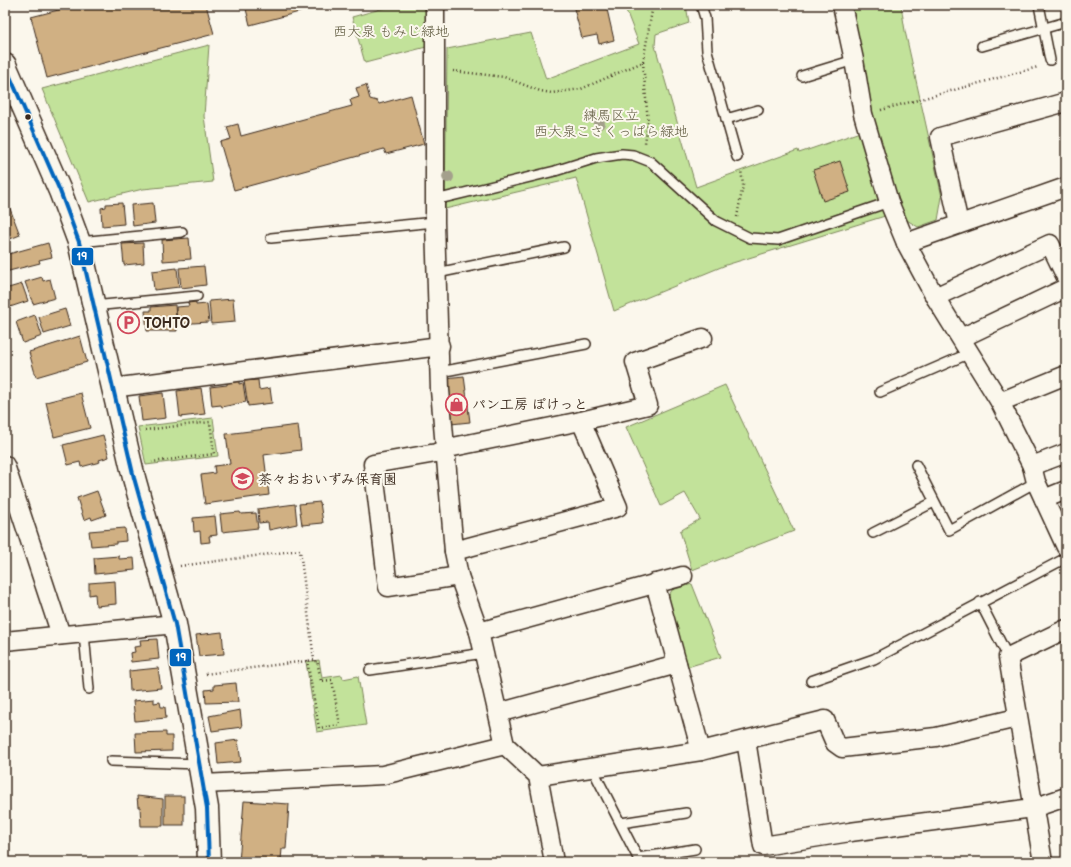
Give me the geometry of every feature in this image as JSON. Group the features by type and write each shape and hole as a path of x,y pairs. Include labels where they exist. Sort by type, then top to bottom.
{"street":[{"path":"435,5 435,222 440,372 454,552 459,576 479,632 505,746 538,776 554,862"},
{"path":"842,5 854,60 863,114 889,202 906,243 935,297 1000,402 1066,547"},
{"path":"5,66 60,191 79,242 134,478 175,624 209,821 209,862"},
{"path":"960,224 940,137 1066,102"},
{"path":"906,243 1066,187"},
{"path":"935,297 1050,244 1066,277"},
{"path":"961,338 1066,288"},
{"path":"459,576 388,587 373,464 447,450 648,405 635,362 703,338"},
{"path":"112,388 440,346"},
{"path":"1000,402 1066,375"},
{"path":"454,552 618,507 581,421"},
{"path":"1034,474 1066,453"},
{"path":"5,465 61,635"},
{"path":"1044,498 1066,490"},
{"path":"479,632 683,576"},
{"path":"655,583 701,751"},
{"path":"5,641 175,624"},
{"path":"1042,862 1008,657 1066,629"},
{"path":"498,713 677,664"},
{"path":"538,776 701,751 825,720 835,743 842,748 936,737 1017,718"},
{"path":"746,740 763,846 850,832 1033,808 1066,797"},
{"path":"202,774 383,774 505,746"}],"lane":[{"path":"701,5 705,18 708,51 737,157"},
{"path":"1039,5 1050,60"},
{"path":"982,46 1066,22"},
{"path":"802,76 854,60"},
{"path":"726,119 758,110"},
{"path":"435,200 622,154 641,157 651,162 716,221 732,231 750,238 778,240 889,202"},
{"path":"271,238 435,222"},
{"path":"79,242 182,232"},
{"path":"437,273 564,247"},
{"path":"93,306 197,296"},
{"path":"440,372 586,344"},
{"path":"880,392 970,353"},
{"path":"916,465 949,530 1034,474"},
{"path":"873,533 934,502"},
{"path":"811,681 874,659 1066,558"},
{"path":"980,602 1008,657"},
{"path":"84,633 89,690"},
{"path":"370,670 484,653"},
{"path":"111,761 202,774"},
{"path":"592,768 638,858 695,849"},
{"path":"621,823 686,813"}],"path":[{"path":"641,157 648,123 643,62 652,5"},
{"path":"863,114 1051,63 1050,60"},
{"path":"452,71 491,74 504,77 540,91 559,92 581,89 643,62"},
{"path":"732,231 740,205 743,185 737,157"},
{"path":"138,430 210,422 214,454 146,463"},
{"path":"160,568 300,550 314,660"},
{"path":"185,677 307,660 314,660 314,662 317,661 321,681 332,680 340,725 319,728 307,660"}],"green space":[{"name":"西大泉 もみじ緑地","path":"395,5 428,5 430,46 365,63 352,17"},
{"name":"練馬区立 西大泉こさくっぱら緑地","path":"624,5 686,5 689,23 656,34 655,46 696,187 798,150 799,153 860,132 885,216 726,265 614,311 576,178 445,209 447,49 531,33 546,79 639,44"},
{"path":"850,5 901,5 905,31 942,197 938,220 918,227 902,217 870,106 858,37"},
{"path":"209,45 204,116 213,182 143,189 89,202 42,89"},
{"path":"725,385 794,531 692,570 680,531 700,519 685,493 661,506 626,427"},
{"path":"213,418 218,456 146,465 138,427"},
{"path":"692,584 721,657 687,667 667,599 672,590"},
{"path":"319,660 322,678 342,675 343,679 358,676 366,725 317,732 306,662"}],"building":[{"path":"78,5 206,5 214,34 47,78 31,17"},
{"path":"245,5 326,5 250,25"},
{"path":"573,5 606,5 614,40 599,44 597,35 582,38"},
{"path":"366,85 370,99 377,101 379,104 411,95 424,144 386,154 384,149 234,190 220,142 231,139 227,127 238,124 241,136 352,106 350,100 359,97 356,88"},
{"path":"840,161 850,192 823,201 813,170"},
{"path":"5,180 9,192 5,194"},
{"path":"122,203 124,224 102,226 101,208 106,207 106,204"},
{"path":"153,203 155,223 133,226 131,205"},
{"path":"9,206 20,235 10,239 9,236 5,237 5,208"},
{"path":"189,238 191,259 163,261 162,240"},
{"path":"48,243 52,257 39,260 40,263 5,272 5,255"},
{"path":"143,243 144,263 124,265 122,244"},
{"path":"204,266 206,285 181,288 179,268"},
{"path":"177,268 179,287 154,290 152,271"},
{"path":"42,277 43,281 50,279 55,298 33,304 25,282"},
{"path":"22,284 28,301 10,307 5,289"},
{"path":"233,299 235,322 211,324 209,301"},
{"path":"196,302 196,305 207,304 209,322 177,324 176,307 189,306 188,303"},
{"path":"175,305 177,331 147,331 145,311 151,311 151,307"},
{"path":"65,309 70,326 44,334 39,317"},
{"path":"35,315 42,336 23,343 16,322"},
{"path":"80,336 87,362 36,377 29,352"},
{"path":"464,376 470,422 451,424 445,378"},
{"path":"258,380 259,390 270,388 272,403 248,406 244,381"},
{"path":"239,381 239,384 243,383 246,402 222,407 221,405 212,406 210,387 227,385 227,383"},
{"path":"201,388 205,414 180,417 177,391"},
{"path":"81,393 90,428 54,437 46,402"},
{"path":"163,393 166,418 142,421 139,396"},
{"path":"298,425 301,450 264,455 269,495 205,504 201,475 215,473 214,466 230,464 226,434"},
{"path":"103,435 109,457 99,460 100,462 81,467 80,462 68,465 63,445"},
{"path":"97,491 106,515 92,520 91,517 84,520 77,498"},
{"path":"320,502 323,523 302,525 299,504"},
{"path":"295,504 297,524 269,530 268,522 259,523 258,509"},
{"path":"240,512 241,514 256,513 258,528 222,532 220,514"},
{"path":"215,516 217,535 209,536 210,542 201,543 200,531 194,532 193,518"},
{"path":"125,528 126,541 116,542 116,544 91,546 89,531"},
{"path":"119,556 119,559 134,558 135,570 95,574 94,558"},
{"path":"115,581 116,604 96,606 95,594 89,595 89,583"},
{"path":"222,632 224,654 199,656 196,635"},
{"path":"157,639 159,659 131,662 130,653 135,652 134,647 141,646 140,640"},
{"path":"158,668 161,688 130,691 129,671"},
{"path":"236,683 238,702 206,703 205,690 214,689 214,685"},
{"path":"154,699 154,703 160,702 161,707 165,707 166,718 135,721 133,701"},
{"path":"240,710 242,727 212,731 209,716"},
{"path":"166,732 166,736 172,736 172,751 136,752 135,733"},
{"path":"238,740 241,762 218,764 216,743"},
{"path":"137,796 163,799 163,826 141,826 140,807 138,807"},
{"path":"165,796 184,796 184,825 165,825"},
{"path":"244,801 289,804 286,849 282,849 281,860 311,862 239,862"}],"transit line":[{"name":"19","path":"5,65 60,191 79,242 134,478 175,624 207,808 209,862"}],"place":[{"name":"TOHTO","path":"129,323"},
{"name":"パン工房 ぽけっと","path":"457,404"},
{"name":"茶々おおいずみ保育園","path":"243,479"}]}
